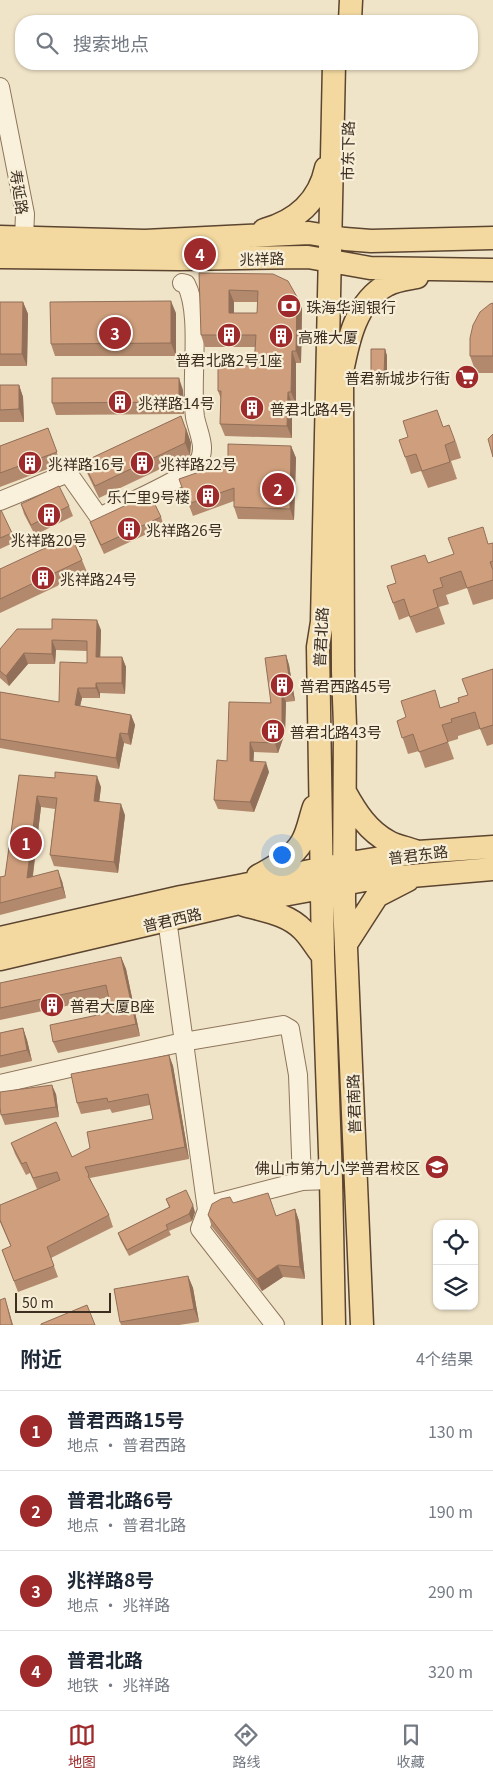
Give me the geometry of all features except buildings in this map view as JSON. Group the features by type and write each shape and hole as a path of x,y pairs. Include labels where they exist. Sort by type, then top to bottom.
{"main road":[{"path":"335,0 335,15"},
{"path":"350,15 351,0"},
{"name":"市东下路","path":"334,70 332,140 338,237"},
{"name":"市东下路","path":"338,237 349,70"},
{"path":"232,237 267,229 292,219 305,207 317,194 325,172 332,140"},
{"name":"兆祥路","path":"0,237 145,241 309,233 371,241 493,238"},
{"name":"普君北路","path":"322,878 318,647 322,622 338,237"},
{"name":"兆祥路","path":"0,257 179,259 308,257 370,268 493,270"},
{"name":"普君北路","path":"337,263 342,372 342,655 345,726 344,874"},
{"path":"342,372 349,337 358,316 372,295 387,285 403,279 452,270"},
{"path":"321,785 303,841 283,862 239,895 292,921 303,930 323,956"},
{"path":"345,792 357,815 373,831 390,843 418,852"},
{"name":"普君东路","path":"344,874 418,852 493,847"},
{"name":"普君东路","path":"344,874 418,874 493,869"},
{"name":"普君西路","path":"0,959 167,919 239,895 344,874"},
{"name":"普君南路","path":"344,874 362,1325"},
{"path":"346,944 377,896 418,874"},
{"name":"普君南路","path":"322,878 334,1325"},
{"name":"普君西路","path":"0,938 181,897 239,895"}],"street":[{"name":"寿延路","path":"0,87 25,214 24,238"},
{"path":"0,500 68,474 100,516 181,477 196,466 203,455 201,436 196,418 194,313 188,289 186,284 182,283"},
{"path":"167,919 207,1210 200,1229 275,1325"},
{"path":"0,1084 183,1042 282,1025 290,1029 298,1074 302,1181"},
{"path":"206,1206 302,1181 331,1180"}],"place":[{"name":"普君北路","path":"200,254"},
{"name":"珠海华润银行","path":"289,306"},
{"name":"兆祥路8号","path":"115,333"},
{"name":"普君北路2号1座","path":"229,335"},
{"name":"高雅大厦","path":"281,336"},
{"name":"普君新城步行街","path":"467,377"},
{"name":"兆祥路14号","path":"120,402"},
{"name":"普君北路4号","path":"252,408"},
{"name":"兆祥路16号","path":"30,463"},
{"name":"兆祥路22号","path":"142,463"},
{"name":"普君北路6号","path":"278,489"},
{"name":"乐仁里9号楼","path":"208,496"},
{"name":"兆祥路20号","path":"49,515"},
{"name":"兆祥路26号","path":"129,529"},
{"name":"兆祥路24号","path":"43,578"},
{"name":"普君西路45号","path":"282,685"},
{"name":"普君北路43号","path":"273,731"},
{"name":"普君西路15号","path":"26,843"},
{"name":"普君大厦B座","path":"52,1005"},
{"name":"佛山市第九小学普君校区","path":"437,1167"}]}
